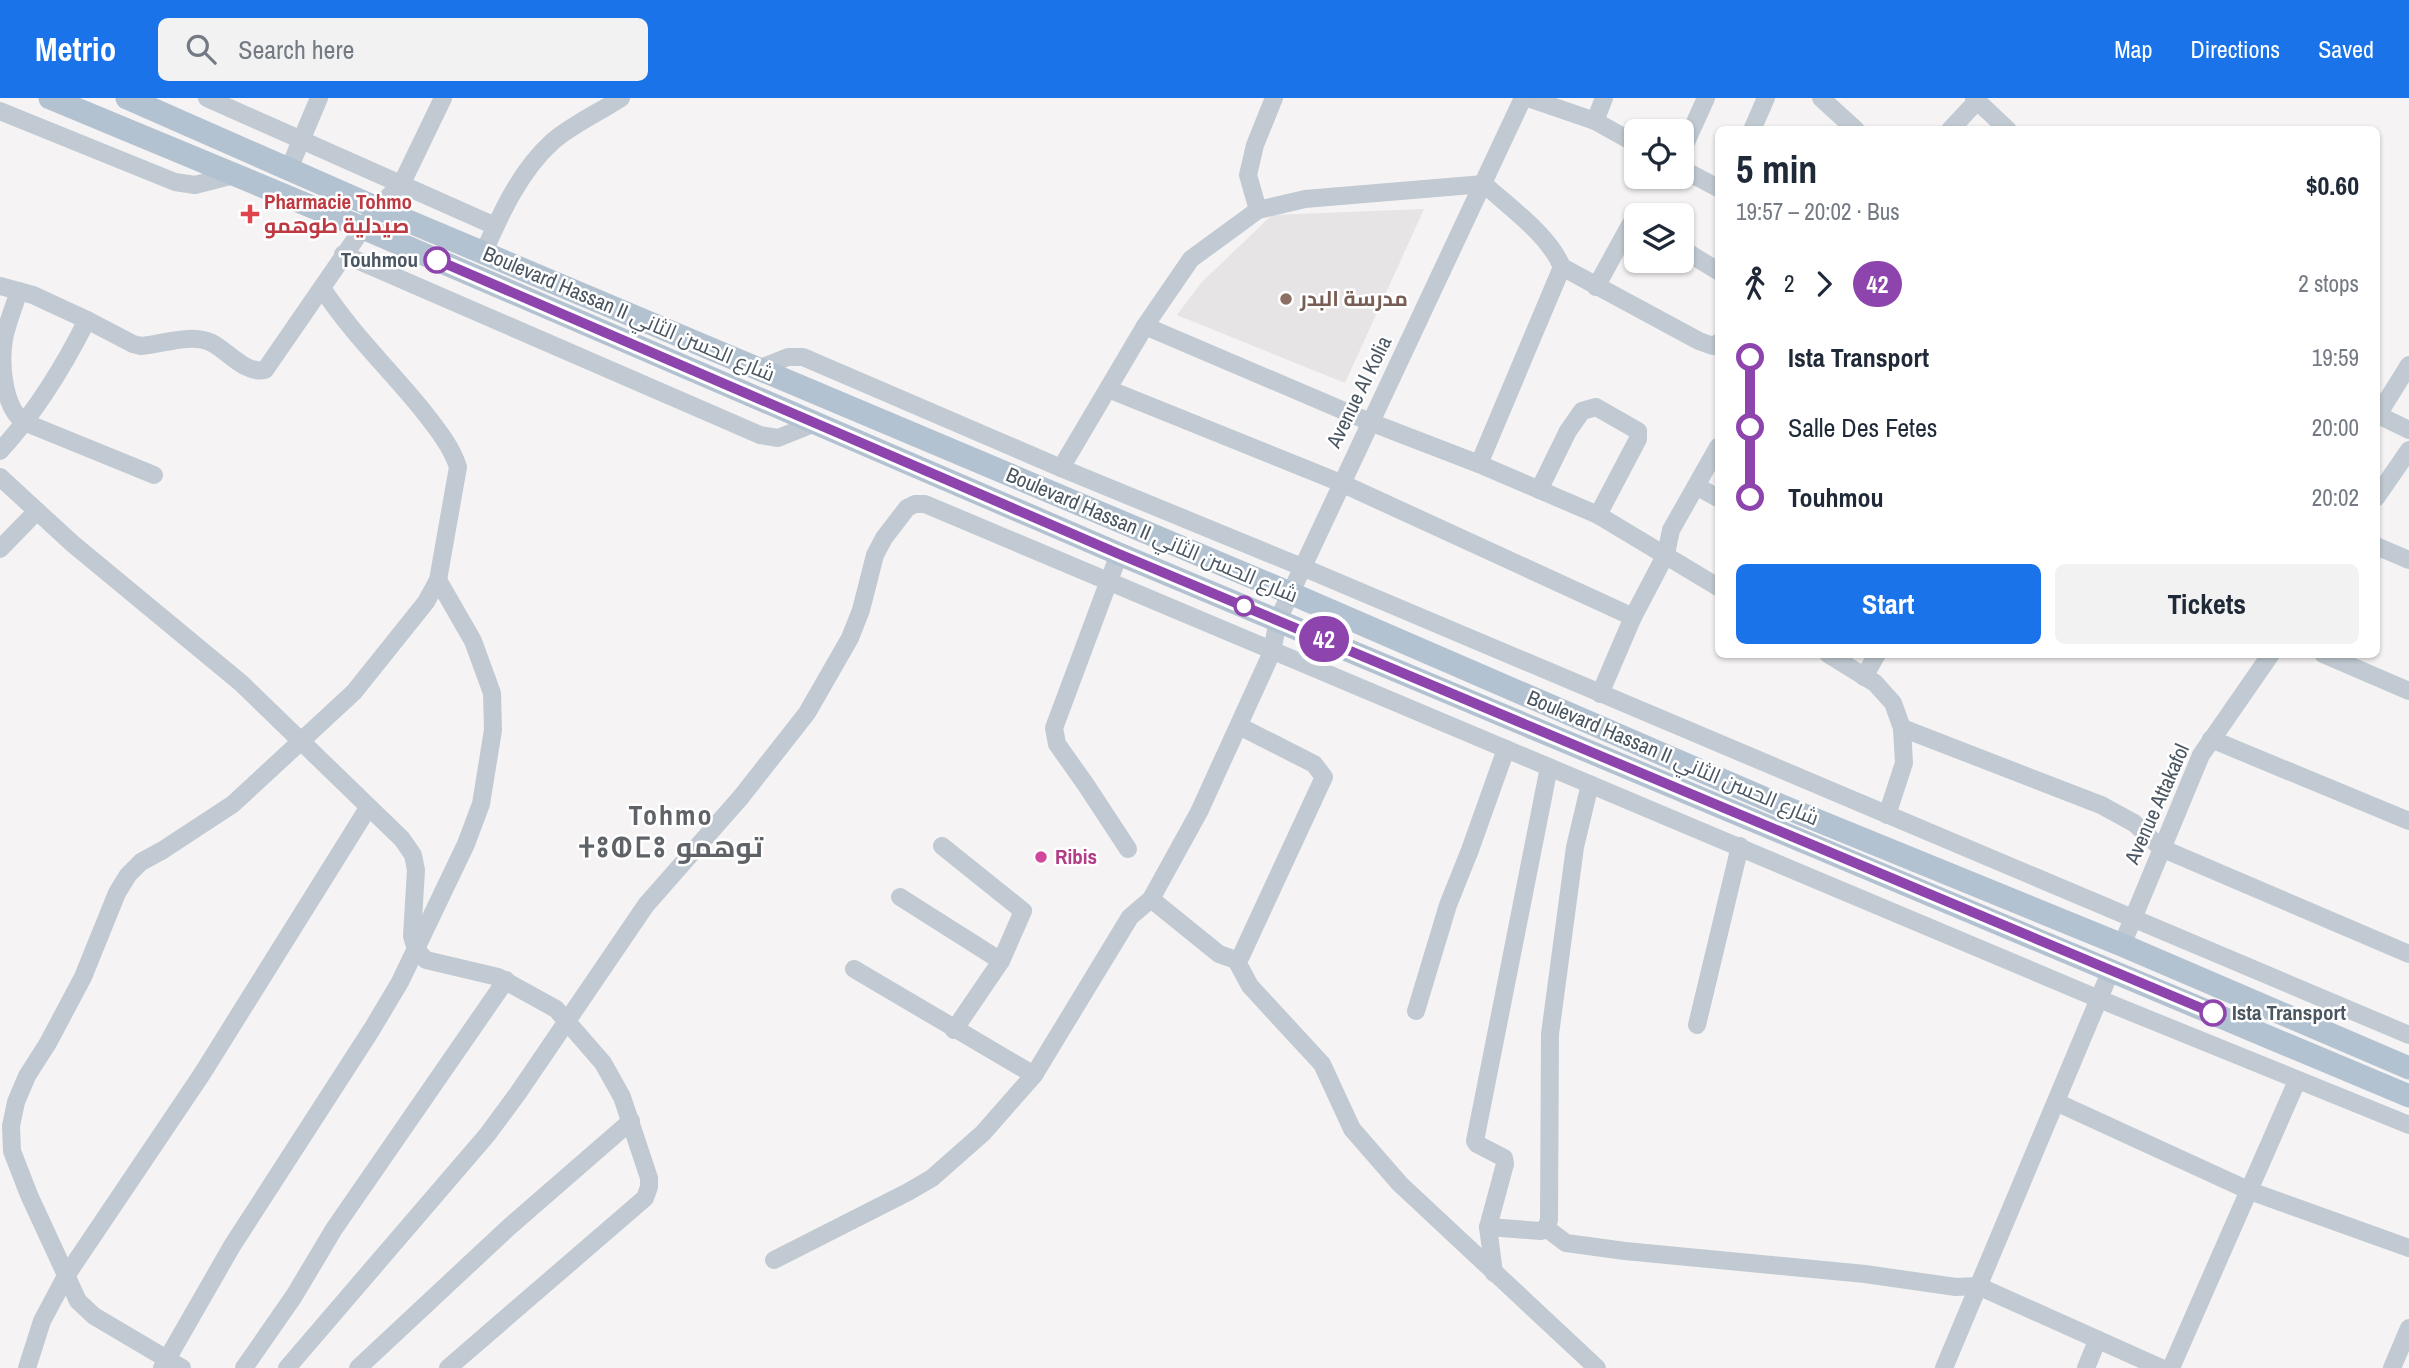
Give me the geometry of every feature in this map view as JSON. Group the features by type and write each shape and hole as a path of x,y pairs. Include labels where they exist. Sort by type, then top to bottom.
{"main road":[{"name":"Boulevard Hassan II شارع الحسن الثاني","path":"50,98 818,422 1119,554 2409,1096"},
{"name":"Boulevard Hassan II شارع الحسن الثاني","path":"127,98 377,208 1290,593 1782,806 2122,945 2409,1068"},
{"path":"2111,970 2122,945"}],"street":[{"path":"207,98 228,102 302,139 495,226"},
{"path":"289,169 319,98"},
{"path":"0,286 19,291 141,346 202,339 252,370 261,371 271,365 343,254 377,208 402,183 443,98"},
{"path":"484,253 495,226 526,170 554,141 621,98"},
{"path":"1258,210 1248,175 1255,145 1274,98"},
{"path":"1525,98 1595,121 1624,137"},
{"name":"Avenue Al Kolia","path":"774,1260 932,1178 983,1133 1034,1075 1130,917 1151,899 1199,812 1272,652 1278,620 1290,593 1525,98"},
{"path":"1595,121 1604,98"},
{"path":"1694,124 1706,98"},
{"path":"1754,126 1766,98"},
{"path":"1821,98 1852,126"},
{"path":"1953,126 1975,99 2004,126"},
{"path":"0,111 175,182 195,186 234,175"},
{"path":"1694,175 1715,186"},
{"path":"1061,468 1145,326 1191,259 1258,210 1305,199 1484,184 1541,236 1556,253 1562,267 1699,341 1715,345"},
{"path":"1596,287 1624,236"},
{"path":"343,254 760,435 778,438 818,422"},
{"path":"1694,256 1715,269"},
{"path":"1479,464 1562,267"},
{"path":"322,288 344,318 427,415 455,458 458,467 438,580 412,621 354,692 233,804 141,862 128,875 117,893 83,976 48,1043 27,1076 16,1102 11,1126 12,1151 78,1301 94,1316 170,1365 232,1246 372,1030 416,949 466,844 481,804 494,730 492,693 473,641 438,580"},
{"path":"19,291 3,350 15,413 24,422 154,475"},
{"path":"0,451 24,422 65,362 87,320"},
{"path":"1145,326 1598,515 1715,585"},
{"path":"758,369 788,357 803,357 2409,1035"},
{"path":"2380,412 2409,365"},
{"path":"1108,389 1341,484 1633,617"},
{"path":"1539,490 1568,431 1582,411 1596,407 1638,431 1637,439 1598,515"},
{"path":"2380,418 2409,430"},
{"path":"2380,492 2409,450"},
{"path":"1600,694 1633,617 1665,554 1671,530 1698,487 1715,453"},
{"path":"0,477 148,608 241,683 402,839 413,855 415,870 412,936 416,949 426,960 475,970 506,980 545,1001 568,1021 603,1063 622,1097 649,1178 645,1198 448,1368"},
{"path":"1698,487 1715,496"},
{"path":"287,1368 487,1135 646,905 741,797 807,713 850,638 861,610 875,555 906,508 915,504 925,504 2099,999 2409,1125"},
{"path":"0,549 37,511"},
{"path":"2380,548 2409,560"},
{"path":"1119,554 1054,728 1054,737 1128,849"},
{"path":"1834,658 1875,683 1893,703 1902,728 1903,763 1886,815"},
{"path":"1864,677 1875,658"},
{"name":"Avenue Attakafol","path":"2122,945 2201,755 2268,658"},
{"path":"2332,658 2409,691"},
{"path":"1236,960 1241,956 1324,777 1314,764 1239,726"},
{"path":"1902,728 2101,805 2134,823 2161,848 2409,954"},
{"path":"2211,739 2409,821"},
{"path":"1416,1011 1448,905 1506,749"},
{"path":"1494,1273 1488,1227 1505,1164 1504,1158 1475,1141 1549,767"},
{"path":"1488,1227 1541,1231 1546,1228 1549,1220 1550,1034 1575,847 1590,784"},
{"path":"27,1368 42,1321 66,1276 202,1074 368,808"},
{"path":"943,846 1023,911 1001,961 954,1030"},
{"path":"1697,1025 1740,846"},
{"path":"900,897 1001,961"},
{"path":"1151,899 1219,954 1236,960 1250,985 1322,1064 1352,1129 1399,1184 1597,1368"},
{"path":"854,969 1034,1075"},
{"path":"1944,1368 2111,970"},
{"path":"244,1368 294,1296 334,1229 506,980"},
{"path":"2171,1368 2297,1081"},
{"path":"2056,1102 2250,1191 2409,1248"},
{"path":"358,1368 508,1228 631,1121"},
{"path":"1546,1228 1566,1243 1625,1251 1865,1274 1956,1286 1978,1286 2161,1368"},
{"path":"2392,1368 2409,1328"},
{"path":"2086,1368 2097,1341"}],"shaded area":[{"name":"مدرسة البدر","path":"1424,209 1345,383 1177,315 1201,283 1272,215"}],"bus line":[{"name":"42","path":"437,260 1119,554 2213,1013"}],"place":[{"name":"Pharmacie Tohmo صيدلية طوهمو","path":"250,214"},
{"name":"Touhmou","path":"437,260"},
{"name":"مدرسة البدر","path":"1286,299"},
{"name":"Ribis","path":"1041,857"},
{"name":"Ista Transport","path":"2213,1013"}],"district":[{"name":"Tohmo ⵜⵓⵀⵎⵓ توهمو","path":"671,831"}]}
